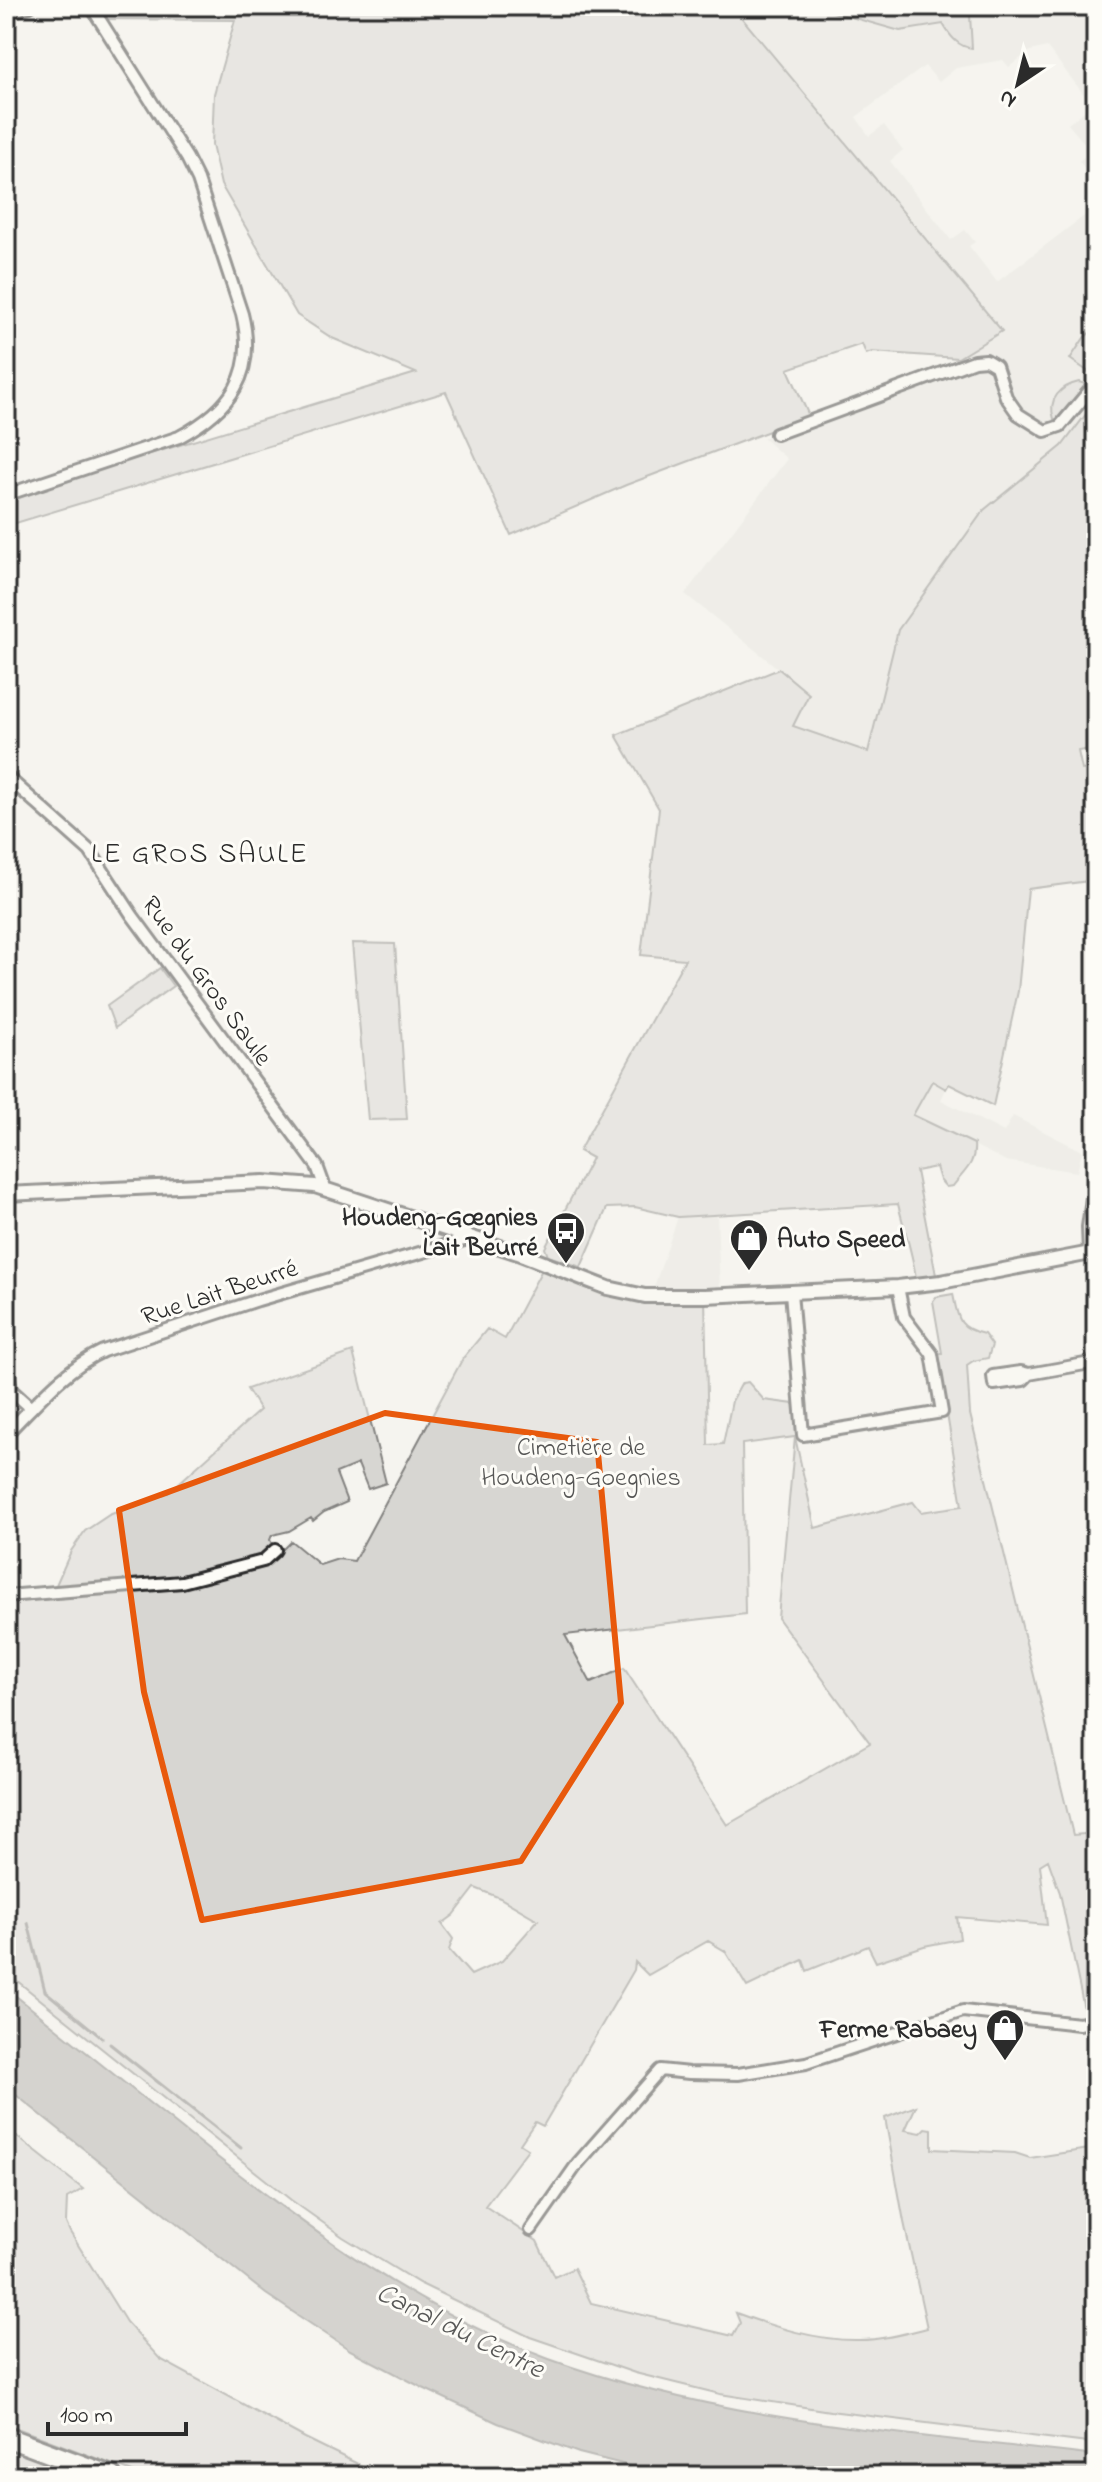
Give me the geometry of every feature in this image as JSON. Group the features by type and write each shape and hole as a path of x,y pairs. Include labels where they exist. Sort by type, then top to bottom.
{"highway":[{"path":"6,2437 111,2476"}],"street":[{"path":"6,13 30,6"},
{"path":"6,495 193,430 229,399 241,379 245,363 246,330 242,314 198,180 91,6"},
{"path":"776,434 974,361 992,362 999,372 1006,397 1018,414 1045,431 1060,426 1096,383"},
{"name":"Rue du Gros Saule","path":"6,776 90,851 148,937 317,1166 325,1188"},
{"path":"6,1194 264,1182 325,1188 626,1293 705,1296 898,1287 979,1275 1092,1252 1088,1227 1096,1170"},
{"name":"Rue Lait Beurré","path":"6,1434 81,1363 103,1351 258,1300 471,1238"},
{"path":"791,1292 803,1435 942,1412 932,1354 904,1317 898,1287"},
{"path":"6,1358 11,1390 31,1408"},
{"path":"993,1380 1021,1372 1029,1374 1096,1362"},
{"path":"6,1596 182,1582 263,1561 275,1550"},
{"path":"531,2230 578,2163 660,2070 738,2074 806,2063 963,2011 1079,2024 1096,2021"}],"highlighted area":[{"path":"385,1413 597,1442 621,1703 521,1861 202,1920 144,1692 119,1510"}],"shaded area":[{"path":"752,6 811,6 900,31 943,24 972,48 970,15 973,13 997,6 1096,6 1096,183 1079,161 1091,151 1068,124 1092,105 1047,47 1030,51 1009,67 1003,60 956,68 939,82 925,66 856,117 869,136 884,125 903,150 890,161 951,240 965,230 975,242 969,246 997,282 1096,207 1096,401 1062,446 984,510 898,630 869,752 792,725 809,693 685,594 787,459 763,438 954,368 958,358 1002,331 736,11"},
{"path":"932,1081 946,1089 941,1100 1004,1132 1013,1116 1082,1151 1077,1172 1006,1161 913,1115"},
{"path":"717,1215 720,1291 652,1293 678,1217"}],"green space":[{"path":"91,6 752,6 736,11 1002,331 958,358 866,354 862,344 788,369 809,416 626,485 511,535 446,392 6,526 6,498 416,373 332,338 297,315 221,185 212,145 214,94 235,20 99,19"},
{"path":"812,6 997,6 970,15 972,48 955,40 943,24 900,31"},
{"path":"1096,327 1096,372 1093,375 1070,359"},
{"path":"1079,382 1085,384 1085,388 1058,419 1054,419 1052,405 1057,394"},
{"path":"1096,401 1096,748 1078,751 1082,770 1096,768 1096,880 1028,889 1018,991 993,1106 949,1084 946,1089 932,1081 913,1115 974,1144 971,1162 953,1186 946,1187 936,1167 916,1171 936,1275 916,1278 898,1204 678,1217 635,1207 607,1208 581,1267 548,1256 545,1248 592,1158 579,1151 685,959 641,955 659,809 616,735 779,669 809,694 793,726 868,752 898,630 984,510 1062,446"},
{"path":"352,943 395,944 407,1119 368,1120"},
{"path":"160,968 173,986 115,1028 107,1006"},
{"name":"Cimetière de Houdeng-Goegnies","path":"545,1264 608,1288 705,1296 708,1445 723,1444 732,1401 742,1383 748,1382 764,1400 801,1405 803,1435 795,1437 815,1528 913,1502 921,1512 962,1506 947,1414 942,1412 932,1354 942,1353 933,1301 936,1297 953,1294 956,1310 964,1325 984,1334 992,1345 988,1358 967,1365 970,1414 1073,1835 1096,1833 1096,1883 1090,1898 1096,1928 1096,2021 1090,2022 1084,2009 1060,1893 1048,1860 1040,1865 1047,1925 957,1917 960,1939 924,1946 876,1962 868,1946 807,1971 803,1960 747,1987 725,1951 708,1941 648,1975 635,1962 634,1970 543,2126 535,2122 520,2144 528,2149 485,2206 537,2241 554,2277 574,2268 591,2303 733,2336 740,2323 736,2313 812,2336 867,2340 927,2328 885,2118 916,2106 905,2130 921,2133 926,2128 932,2129 932,2149 1015,2153 1030,2158 1096,2148 1096,2444 720,2394 635,2373 530,2337 419,2283 343,2237 291,2200 6,1972 6,1596 52,1594 71,1551 85,1531 109,1515 169,1492 260,1410 247,1389 353,1352 386,1483 368,1489 358,1464 336,1473 347,1502 324,1512 313,1521 311,1518 289,1531 272,1535 270,1540 275,1550 280,1552 291,1541 320,1565 338,1559 354,1561 463,1358 487,1329 505,1339","holes":["795,1437 778,1618 870,1743 727,1825 624,1668 591,1683 565,1635 745,1614 742,1444","475,1888 500,1898 538,1920 502,1961 471,1975 449,1950 453,1939 442,1924 454,1915"]},
{"path":"6,2128 83,2189 67,2198 66,2223 70,2232 126,2322 160,2359 305,2438 370,2470 394,2476 143,2476 6,2424"},
{"path":"6,2443 95,2476 6,2476"}],"water":[{"name":"Canal du Centre","path":"6,1988 233,2170 318,2233 407,2290 500,2339 615,2381 751,2412 888,2432 1096,2456 1096,2476 670,2476 579,2453 498,2423 350,2350 266,2294 6,2087"}],"waterway":[{"path":"28,1923 45,1991 102,2038"},
{"path":"110,2044 241,2148"}],"place":[{"name":"Houdeng-Gœgnies Lait Beurré","path":"566,1265"},
{"name":"Auto Speed","path":"749,1272"},
{"name":"Ferme Rabaey","path":"1005,2062"}],"district":[{"name":"LE GROS SAULE","path":"200,852"}]}
